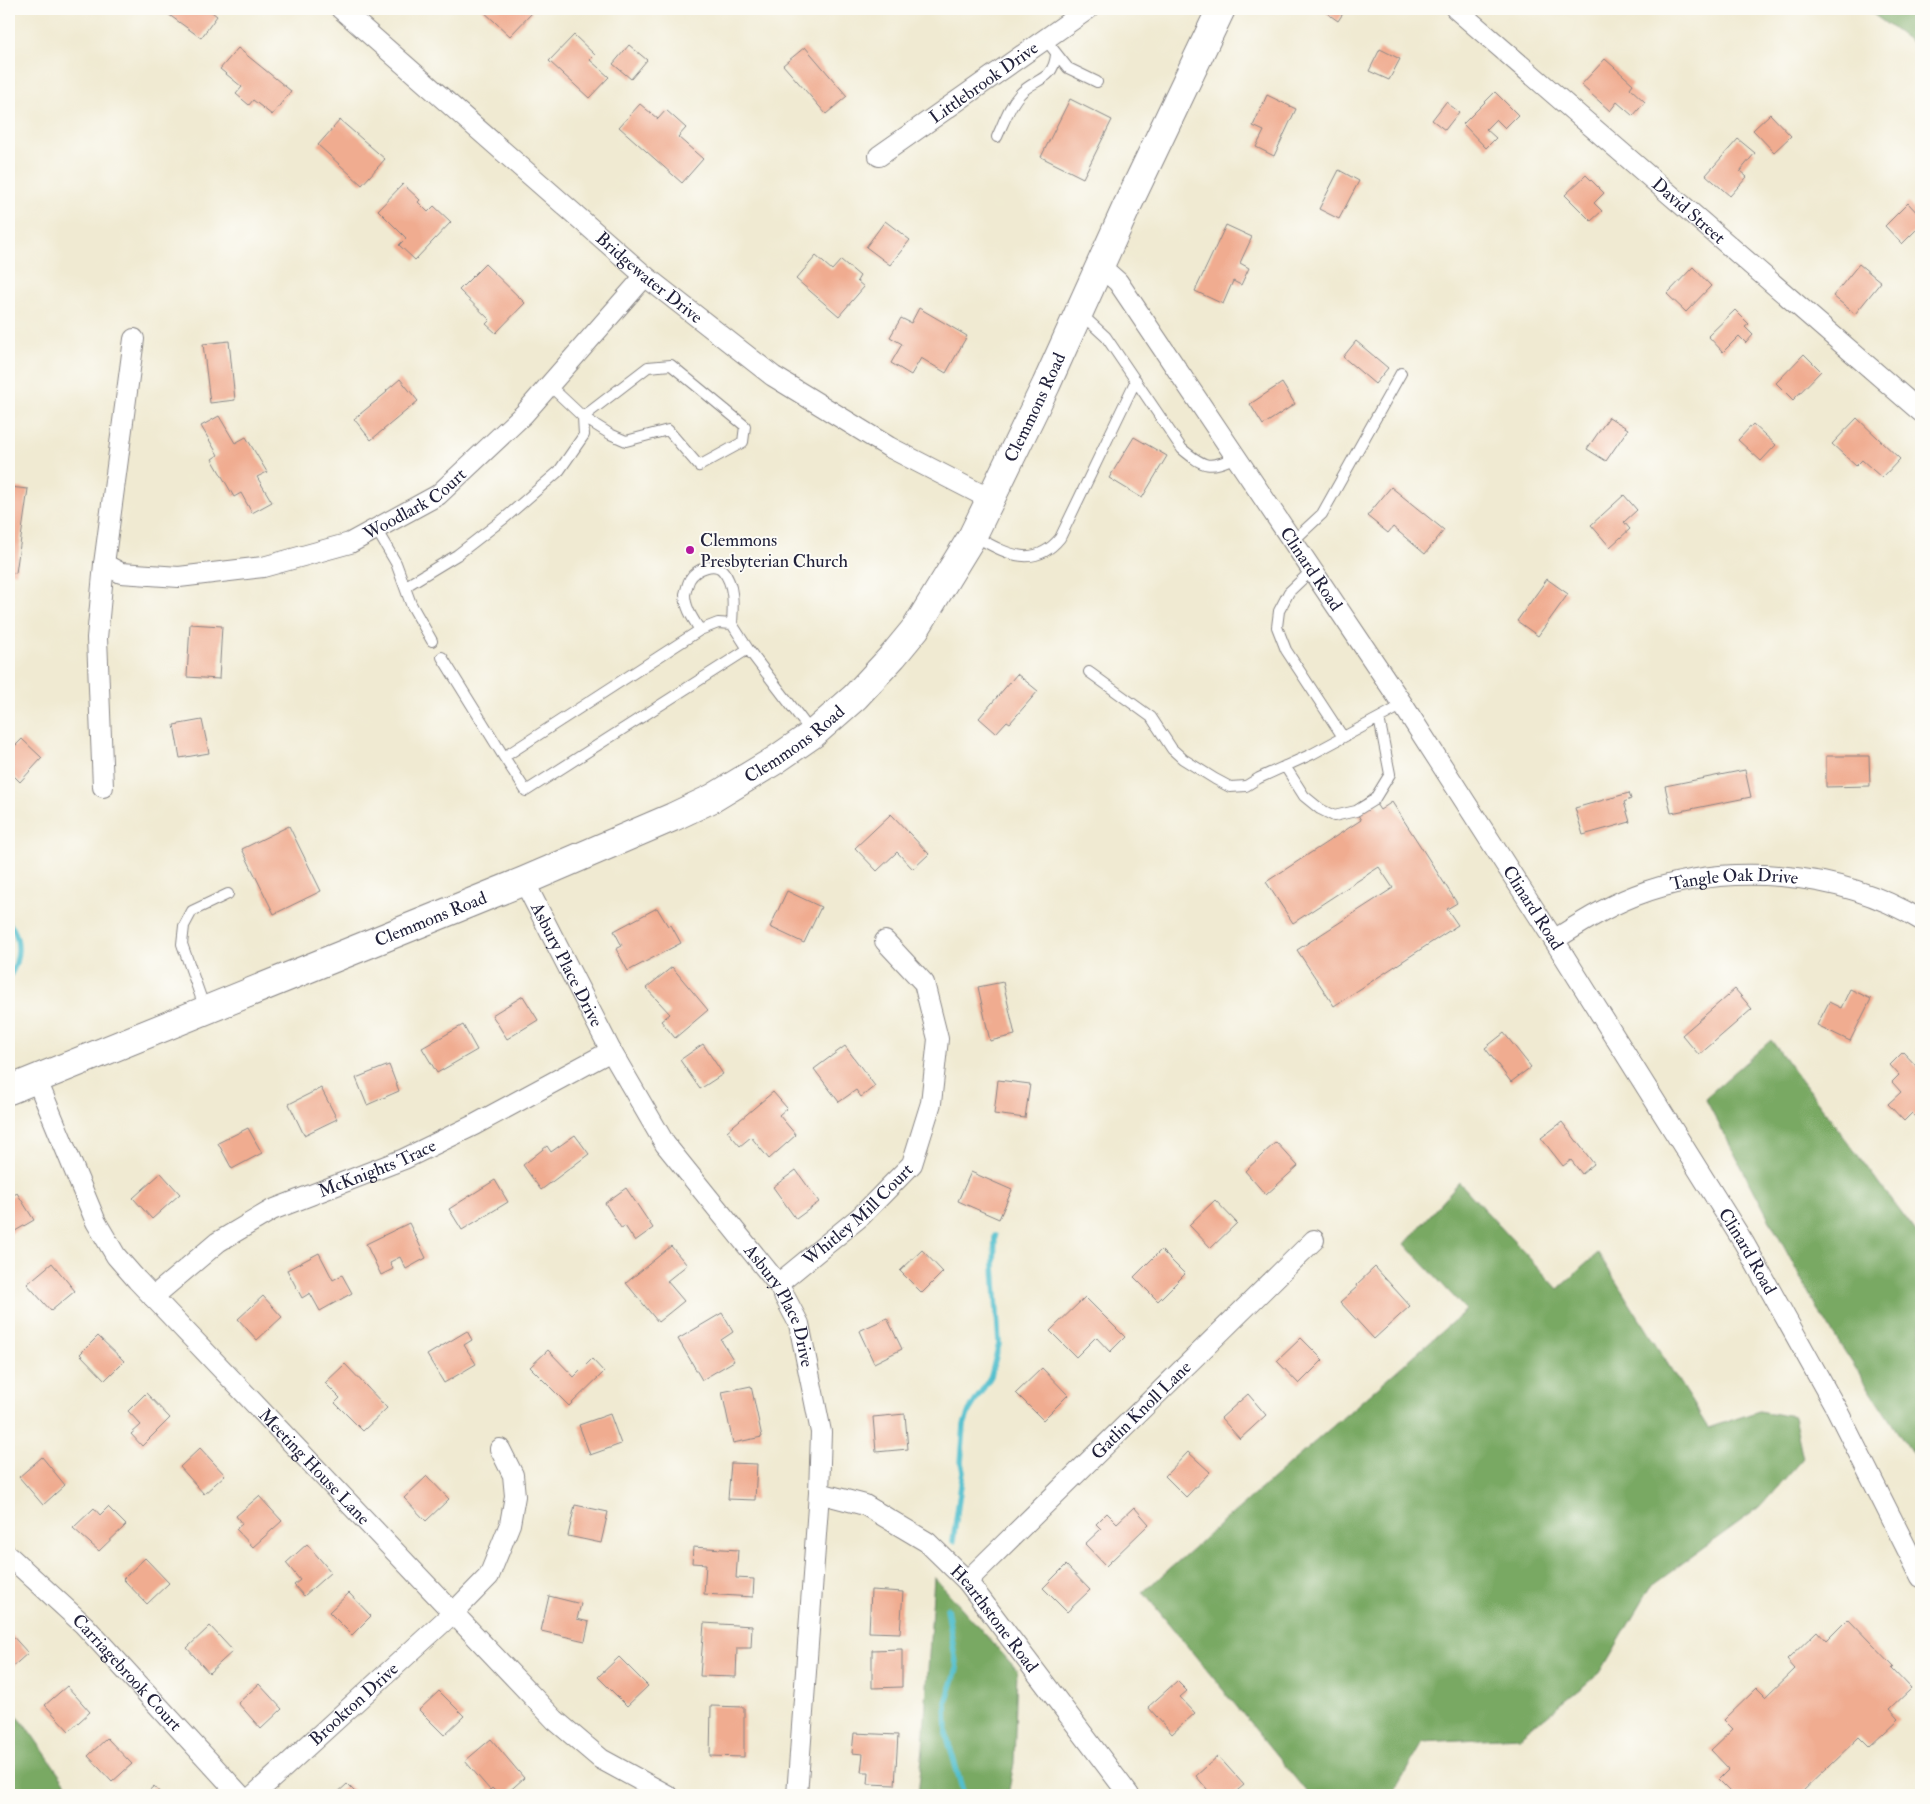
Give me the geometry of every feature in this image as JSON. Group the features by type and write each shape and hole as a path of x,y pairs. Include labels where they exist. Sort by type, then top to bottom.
{"main road":[{"name":"Clemmons Road","path":"9,1090 524,881 713,798 774,761 813,734 855,697 916,628 973,536 992,500 1220,9"}],"street":[{"name":"Bridgewater Drive","path":"341,9 645,276 773,376 889,447 992,500"},
{"name":"Littlebrook Drive","path":"879,156 1051,47 1088,9"},
{"name":"David Street","path":"1456,9 1921,412"},
{"name":"Clinard Road","path":"1100,266 1118,282 1403,705 1554,940 1749,1251 1837,1410 1921,1577"},
{"name":"Woodlark Court","path":"104,564 121,573 179,577 263,567 350,543 438,495 524,414 645,276"},
{"path":"102,787 97,638 104,564 134,339"},
{"name":"Tangle Oak Drive","path":"1554,940 1612,906 1636,895 1686,881 1720,875 1763,875 1798,878 1833,885 1874,898 1921,920"},
{"name":"Asbury Place Drive","path":"524,881 611,1051 665,1144 778,1284 799,1324 821,1432 820,1493 796,1795"},
{"name":"Whitley Mill Court","path":"778,1284 861,1216 912,1164 931,1104 938,1039 924,983 886,941"},
{"name":"McKnights Trace","path":"152,1297 218,1242 272,1210 404,1159 474,1125 611,1051"},
{"name":"Meeting House Lane","path":"36,1078 96,1222 116,1256 152,1297 555,1720 601,1759 667,1795"},
{"name":"Gatlin Knoll Lane","path":"967,1581 1314,1240"},
{"name":"Brookton Drive","path":"254,1795 453,1612 489,1576 510,1524 515,1496 513,1475 500,1450"},
{"name":"Hearthstone Road","path":"820,1493 865,1505 920,1537 967,1581 1129,1795"},
{"name":"Carriagebrook Court","path":"9,1556 84,1625 240,1795"}],"lane":[{"path":"1051,47 1068,68 1097,82"},
{"path":"997,136 1011,106 1021,92 1047,76 1055,66 1051,47"},
{"path":"1078,312 1106,338 1182,449 1199,463 1218,466 1236,457"},
{"path":"549,384 583,416 610,434 626,441 668,430 699,466 743,442 745,426 671,365 648,367 583,416"},
{"path":"1293,541 1322,514 1401,373"},
{"path":"973,536 1007,553 1025,557 1052,548 1060,538 1136,380"},
{"path":"406,586 457,555 506,517 559,471 584,435 583,416"},
{"path":"376,529 396,564 406,586 411,604 432,641"},
{"path":"700,630 689,611 685,593 690,578 706,567 716,566 722,569 727,576 733,601 732,624 748,649 813,734"},
{"path":"1312,570 1289,592 1280,611 1277,627 1286,650 1343,737"},
{"path":"504,757 700,630 718,623 732,624"},
{"path":"442,657 526,791 748,649"},
{"path":"1089,672 1151,717 1172,749 1183,759 1230,787 1246,786 1312,754 1403,705"},
{"path":"1285,766 1304,796 1320,809 1334,816 1356,811 1374,800 1390,774 1379,718"},
{"path":"205,1010 182,944 184,926 192,911 228,894"}],"green space":[{"path":"1866,9 1921,9 1921,49"},
{"path":"1771,1040 1921,1239 1921,1468 1817,1309 1705,1098"},
{"path":"1459,1182 1558,1289 1598,1253 1708,1428 1759,1411 1794,1417 1803,1458 1760,1507 1651,1586 1600,1673 1519,1737 1423,1742 1392,1795 1309,1795 1143,1592 1466,1310 1405,1244"},
{"path":"934,1577 1017,1670 1014,1763 1008,1795 918,1795 923,1748"},
{"path":"9,1707 26,1726 74,1795 9,1795"}],"building":[{"path":"161,9 208,9 217,16 201,38"},
{"path":"481,9 527,9 532,13 510,36"},
{"path":"1321,9 1346,9 1338,21"},
{"path":"574,35 595,55 590,60 609,77 589,98 549,61"},
{"path":"629,45 647,60 631,79 613,64"},
{"path":"805,47 847,96 826,114 783,65"},
{"path":"238,48 291,91 272,115 253,100 249,105 236,94 242,87 220,69"},
{"path":"1380,49 1400,59 1389,80 1369,71"},
{"path":"1605,59 1633,84 1630,88 1645,102 1633,116 1617,102 1610,111 1581,85"},
{"path":"1495,92 1518,115 1505,128 1496,119 1486,129 1496,138 1486,148 1463,124"},
{"path":"1267,95 1296,109 1274,156 1256,147 1264,131 1253,126"},
{"path":"1070,99 1112,120 1083,178 1041,157"},
{"path":"1446,102 1459,112 1445,130 1432,120"},
{"path":"640,104 658,119 666,110 686,128 678,137 703,159 682,183 619,127"},
{"path":"1770,114 1791,136 1774,152 1753,130"},
{"path":"340,120 385,159 362,185 318,145"},
{"path":"1738,139 1755,153 1740,171 1747,177 1730,196 1706,175"},
{"path":"1339,170 1359,181 1339,219 1319,209"},
{"path":"1586,175 1604,193 1594,203 1602,211 1591,221 1565,195"},
{"path":"403,184 420,200 418,202 428,212 434,206 451,222 415,260 399,245 406,238 378,210"},
{"path":"1908,203 1921,217 1921,225 1902,244 1885,226"},
{"path":"885,221 910,240 890,265 866,247"},
{"path":"1226,225 1252,237 1240,263 1249,268 1241,285 1233,281 1223,304 1195,291"},
{"path":"816,256 832,270 841,260 860,276 857,281 864,287 839,316 796,279"},
{"path":"485,264 525,303 496,333 486,324 490,320 459,290"},
{"path":"1859,264 1881,282 1855,314 1833,296"},
{"path":"1693,267 1711,286 1686,312 1667,294"},
{"path":"919,308 967,336 946,373 921,358 911,375 891,363 902,344 890,337 901,318 911,323"},
{"path":"1735,310 1749,324 1745,327 1753,335 1746,343 1739,336 1723,352 1708,336"},
{"path":"229,341 235,400 210,403 203,344"},
{"path":"1356,341 1388,368 1375,384 1343,357"},
{"path":"1804,354 1821,371 1793,400 1776,383"},
{"path":"400,379 418,401 371,440 354,419"},
{"path":"1282,383 1295,404 1263,425 1250,404"},
{"path":"219,416 235,443 246,437 267,472 257,477 272,502 252,513 241,493 234,497 212,459 218,455 201,426"},
{"path":"1609,417 1628,429 1606,461 1587,449"},
{"path":"1857,418 1900,459 1882,478 1862,460 1856,466 1832,444"},
{"path":"1753,424 1776,445 1761,461 1738,440"},
{"path":"1134,437 1167,456 1142,498 1109,478"},
{"path":"9,487 28,489 16,573 9,572"},
{"path":"1391,487 1444,530 1425,554 1393,527 1388,533 1367,516"},
{"path":"1624,495 1637,510 1624,522 1630,529 1610,547 1591,525"},
{"path":"1547,579 1568,594 1538,636 1517,621"},
{"path":"190,624 222,626 219,679 187,677"},
{"path":"1017,674 1038,691 1010,723 1007,721 996,733 979,718"},
{"path":"202,720 209,753 180,758 174,725"},
{"path":"22,739 42,758 20,782 9,771 9,742 14,747"},
{"path":"1826,756 1869,756 1870,786 1826,787"},
{"path":"1745,770 1751,797 1671,813 1665,786"},
{"path":"1629,793 1631,799 1624,802 1630,822 1583,835 1575,808"},
{"path":"1370,795 1380,810 1392,802 1457,903 1447,909 1458,925 1334,1006 1297,950 1393,888 1379,867 1293,923 1266,882 1361,820 1353,807"},
{"path":"891,814 929,854 913,869 897,852 877,871 855,848"},
{"path":"289,826 321,891 274,914 242,849"},
{"path":"787,891 821,907 804,943 770,927"},
{"path":"657,908 668,926 671,925 681,943 628,971 616,949 622,946 614,931"},
{"path":"672,967 708,1010 675,1038 661,1021 670,1014 646,988"},
{"path":"1003,982 1015,1035 990,1041 978,987"},
{"path":"1735,989 1752,1009 1699,1055 1682,1035"},
{"path":"1850,989 1871,999 1850,1041 1817,1025 1829,1002 1841,1008"},
{"path":"523,996 538,1020 507,1039 492,1015"},
{"path":"463,1025 477,1050 437,1073 422,1048"},
{"path":"1504,1033 1531,1067 1511,1082 1485,1048"},
{"path":"703,1044 723,1074 700,1089 680,1060"},
{"path":"845,1046 875,1086 861,1097 856,1090 839,1102 814,1069"},
{"path":"1903,1052 1921,1071 1921,1123 1912,1113 1904,1121 1888,1104 1901,1092 1892,1082 1899,1075 1890,1065"},
{"path":"389,1065 399,1091 367,1105 356,1078"},
{"path":"998,1080 1030,1084 1025,1118 994,1114"},
{"path":"321,1088 337,1119 304,1135 289,1104"},
{"path":"773,1092 787,1108 779,1115 796,1135 769,1159 751,1137 740,1146 727,1131"},
{"path":"1562,1122 1594,1164 1582,1174 1571,1160 1563,1166 1541,1138"},
{"path":"248,1128 262,1153 232,1169 218,1143"},
{"path":"575,1135 589,1154 541,1190 523,1165 547,1146 551,1152"},
{"path":"1276,1142 1298,1166 1266,1195 1245,1171"},
{"path":"796,1170 819,1202 796,1219 773,1187"},
{"path":"971,1172 1012,1190 999,1219 958,1201"},
{"path":"161,1173 180,1194 152,1219 133,1198"},
{"path":"495,1180 508,1202 462,1230 449,1209"},
{"path":"626,1188 653,1228 635,1241 625,1226 621,1228 605,1203"},
{"path":"17,1193 34,1220 10,1234 9,1198"},
{"path":"1215,1200 1237,1223 1211,1248 1189,1225"},
{"path":"409,1223 426,1258 406,1269 400,1257 390,1262 393,1269 381,1275 366,1244"},
{"path":"671,1246 687,1265 667,1281 684,1301 658,1322 626,1283"},
{"path":"922,1250 943,1272 922,1293 900,1271"},
{"path":"1161,1250 1185,1274 1158,1301 1134,1277"},
{"path":"319,1253 333,1280 342,1275 352,1293 320,1311 310,1293 302,1298 287,1270"},
{"path":"52,1263 75,1291 51,1311 27,1284"},
{"path":"1375,1267 1410,1306 1374,1339 1340,1302"},
{"path":"263,1296 282,1317 257,1340 238,1319"},
{"path":"1085,1297 1125,1337 1110,1352 1096,1337 1076,1357 1050,1331"},
{"path":"722,1313 733,1332 721,1340 734,1361 702,1380 678,1339"},
{"path":"887,1318 902,1349 874,1363 859,1331"},
{"path":"467,1331 472,1340 464,1345 476,1364 444,1383 427,1355"},
{"path":"98,1336 124,1361 105,1380 80,1354"},
{"path":"1301,1338 1323,1360 1299,1384 1277,1361"},
{"path":"548,1350 574,1377 592,1359 604,1372 569,1406 530,1367"},
{"path":"345,1364 387,1408 363,1431 335,1403 340,1398 325,1383"},
{"path":"1042,1368 1068,1395 1043,1420 1016,1393"},
{"path":"751,1386 762,1437 733,1443 722,1392"},
{"path":"146,1393 170,1418 142,1446 131,1434 141,1425 128,1411"},
{"path":"1248,1394 1266,1415 1240,1439 1221,1418"},
{"path":"610,1414 621,1444 590,1455 579,1425"},
{"path":"905,1414 908,1449 876,1452 873,1417"},
{"path":"200,1448 225,1475 204,1494 180,1467"},
{"path":"1188,1452 1210,1472 1186,1497 1165,1476"},
{"path":"42,1457 65,1485 43,1505 19,1477"},
{"path":"731,1463 757,1464 755,1500 728,1499"},
{"path":"427,1476 449,1499 426,1521 404,1498"},
{"path":"259,1496 282,1521 253,1547 236,1529 242,1524 236,1516"},
{"path":"575,1505 608,1512 601,1543 568,1536"},
{"path":"108,1507 126,1525 99,1551 73,1528 94,1508 100,1515"},
{"path":"1134,1507 1149,1524 1106,1566 1085,1544 1101,1529 1096,1524 1107,1513 1117,1523"},
{"path":"307,1544 331,1572 304,1596 294,1585 300,1580 286,1563"},
{"path":"693,1547 738,1550 736,1578 754,1579 753,1597 704,1594 706,1564 692,1563"},
{"path":"145,1558 169,1583 147,1604 123,1579"},
{"path":"1066,1565 1090,1590 1067,1612 1043,1588"},
{"path":"871,1590 903,1592 900,1633 869,1632"},
{"path":"349,1593 371,1616 352,1635 329,1612"},
{"path":"549,1596 581,1604 577,1619 589,1622 585,1641 541,1631"},
{"path":"1848,1619 1894,1667 1892,1669 1911,1689 1890,1709 1899,1719 1869,1747 1859,1737 1799,1795 1733,1795 1718,1780 1729,1769 1711,1750 1733,1729 1724,1720 1757,1688 1766,1697 1795,1669 1787,1660 1817,1631 1826,1641"},
{"path":"704,1623 752,1626 751,1648 737,1648 736,1677 700,1676"},
{"path":"210,1626 233,1651 209,1673 187,1648"},
{"path":"9,1632 28,1653 9,1670"},
{"path":"902,1649 902,1687 872,1688 872,1650"},
{"path":"619,1657 648,1686 627,1706 598,1677"},
{"path":"1177,1681 1187,1691 1180,1697 1195,1713 1172,1734 1148,1707"},
{"path":"259,1684 282,1709 261,1729 238,1703"},
{"path":"67,1686 90,1712 69,1731 45,1705"},
{"path":"439,1691 464,1716 444,1735 419,1710"},
{"path":"711,1706 744,1707 744,1757 710,1756"},
{"path":"854,1733 898,1735 895,1785 868,1784 869,1772 861,1772 863,1754 852,1753"},
{"path":"107,1738 132,1764 112,1782 88,1756"},
{"path":"491,1739 524,1778 505,1795 499,1795 492,1788 490,1790 465,1761"},
{"path":"1218,1756 1244,1785 1232,1795 1212,1795 1196,1776"},
{"path":"347,1784 358,1795 335,1795"},
{"path":"154,1786 162,1795 144,1795"}],"waterway":[{"path":"9,923 18,942 17,957 9,977"},
{"path":"953,1541 963,1471 961,1463 964,1425 969,1411 991,1376 999,1344 994,1266 995,1236"},
{"path":"947,1608 957,1669 946,1702 947,1737 964,1795"}],"place":[{"name":"Clemmons Presbyterian Church","path":"690,550"}]}
